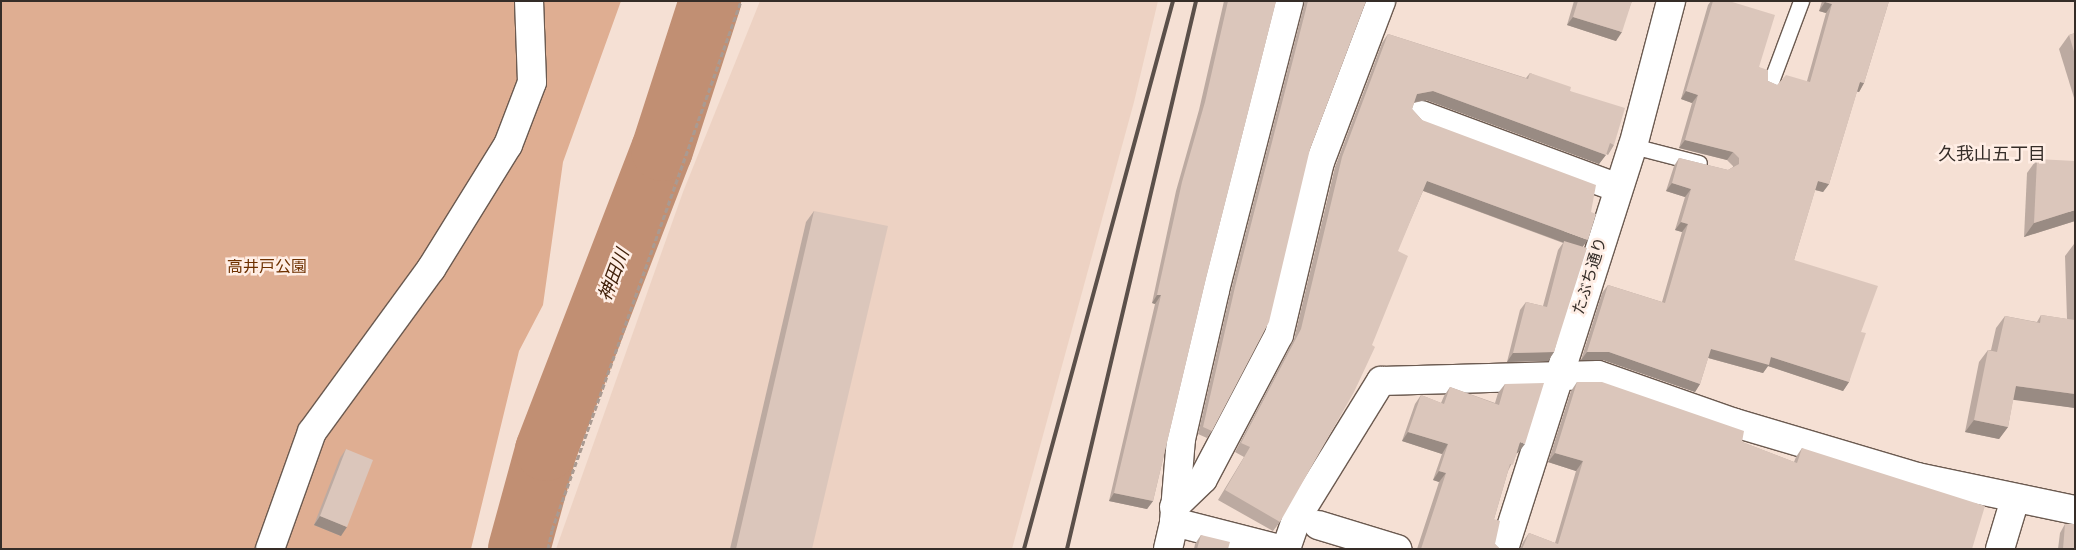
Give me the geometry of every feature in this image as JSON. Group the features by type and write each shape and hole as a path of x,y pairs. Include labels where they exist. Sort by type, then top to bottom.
{"street":[{"path":"270,549 312,432 431,269 508,145 532,82 528,1"},
{"path":"1168,549 1174,514 1181,439 1215,290 1289,1"},
{"path":"1174,514 1203,479 1279,335 1320,162 1381,1"},
{"name":"たぶち通り","path":"1504,549 1633,146 1671,1"},
{"path":"1421,115 1618,188"},
{"path":"1286,549 1297,517 1381,381 1598,375 1735,423 1917,477 2075,510"},
{"path":"2000,549 2015,499"},
{"path":"1174,514 1279,549"},
{"path":"1318,525 1397,549"}],"lane":[{"path":"1770,84 1801,1"},
{"path":"1633,146 1715,167"}],"path":[{"path":"548,549 552,530 741,1"}],"shaded area":[{"path":"760,1 1158,1 1134,102 1012,549 556,549 683,192"}],"green space":[{"name":"高井戸公園","path":"1,1 621,1 563,162 543,305 519,351 471,549 1,549"}],"building":[{"path":"1228,1 1276,1 1206,278 1153,501 1114,493 1161,295 1157,295 1182,182 1205,102"},
{"path":"1308,1 1366,1 1310,149 1269,322 1212,431 1203,427 1235,287"},
{"path":"1578,1 1632,1 1622,32 1573,17"},
{"path":"1713,1 1729,1 1775,15 1759,67 1768,70 1768,81 1777,85 1786,75 1810,82 1832,4 1825,1 1889,1 1864,83 1860,82 1829,184 1818,181 1794,260 1878,286 1861,332 1866,333 1849,382 1771,357 1769,365 1711,349 1700,384 1609,352 1587,352 1608,285 1665,303 1688,224 1681,222 1691,189 1672,183 1679,158 1728,170 1739,164 1739,158 1733,152 1685,140 1698,95 1686,91"},
{"path":"2075,33 2075,55 2069,35"},
{"path":"1388,34 1528,79 1530,73 1571,87 1570,91 1625,108 1614,145 1610,143 1606,155 1433,91 1417,94 1412,109 1422,120 1596,185 1591,212 1596,214 1588,240 1427,181 1398,251 1408,256 1372,345 1375,347 1354,392 1280,522 1225,490 1250,447 1241,443 1301,329 1342,157"},
{"path":"2037,159 2075,161 2075,210 2034,223"},
{"path":"814,211 888,226 812,549 736,549"},
{"path":"1564,241 1587,248 1554,352 1513,353 1526,302 1547,307"},
{"path":"2041,315 2075,320 2075,394 2016,386 2008,427 1974,420 1988,350 1997,352 2005,316 2040,323"},
{"path":"1577,382 1602,382 1744,431 1742,442 1797,463 1802,448 1985,506 1972,549 1522,549 1529,533 1558,544 1583,461 1555,453"},
{"path":"1544,383 1525,444 1520,442 1513,465 1510,464 1494,519 1500,521 1495,544 1500,549 1421,549 1446,473 1439,471 1448,444 1408,432 1421,395 1444,404 1450,387 1499,405 1505,384"},
{"path":"346,449 373,460 347,527 320,516"},
{"path":"2065,524 2075,524 2075,549 2063,549"},
{"path":"1201,535 1230,542 1228,549 1197,549"}],"waterway":[{"name":"神田川","path":"519,549 546,450 662,150 710,1"}],"railway":[{"path":"1024,549 1173,1"},
{"path":"1067,549 1196,1"}],"district":[{"name":"久我山五丁目","path":"1992,154"}]}
